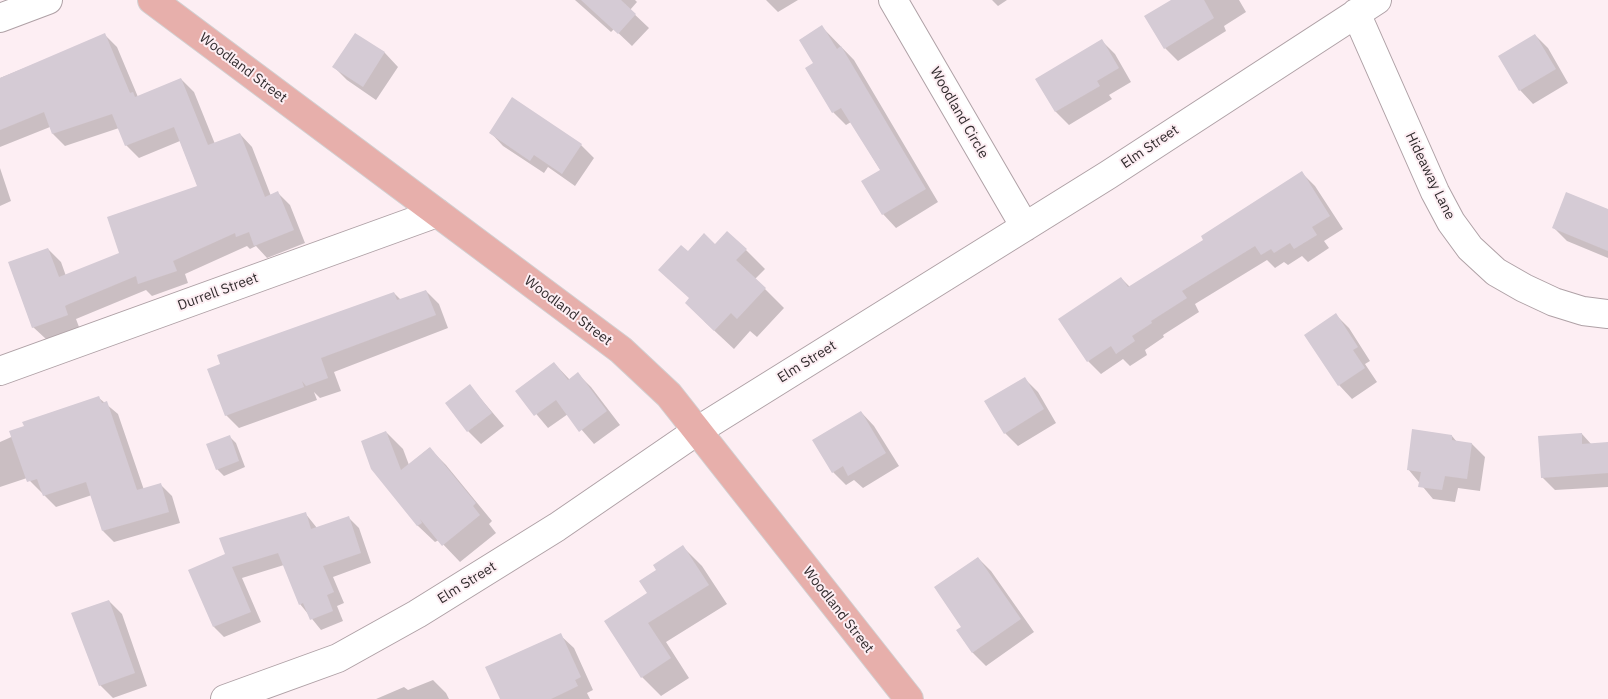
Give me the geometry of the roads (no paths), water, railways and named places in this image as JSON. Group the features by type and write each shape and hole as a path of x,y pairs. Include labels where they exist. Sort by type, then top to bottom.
{"main road":[{"name":"Woodland Street","path":"154,1 436,214 621,350 669,395 909,699"}],"street":[{"path":"0,18 48,0"},
{"name":"Woodland Circle","path":"893,0 1025,226"},
{"name":"Elm Street","path":"225,699 338,658 417,614 557,526 697,431 1025,226 1366,7"},
{"name":"Hideaway Lane","path":"1366,7 1435,192 1451,222 1470,248 1496,272 1524,288 1583,311 1608,314"},
{"name":"Durrell Street","path":"0,371 436,214"}]}
